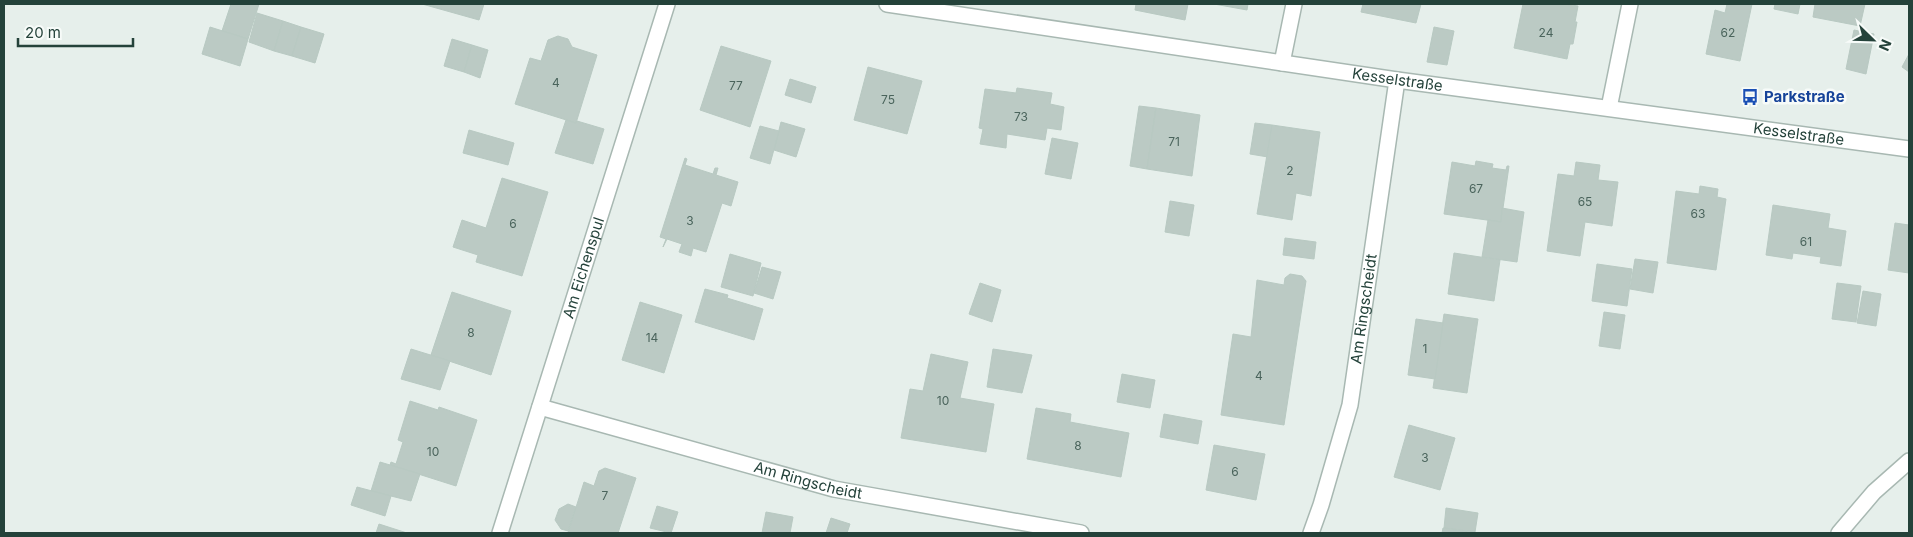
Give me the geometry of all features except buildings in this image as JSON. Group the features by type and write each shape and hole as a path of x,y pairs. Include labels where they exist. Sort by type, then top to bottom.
{"street":[{"name":"Am Eichenspul","path":"500,533 667,4"},
{"name":"Kesselstraße","path":"888,4 1397,80 1909,149"},
{"path":"1282,63 1294,4"},
{"path":"1609,108 1630,4"},
{"name":"Am Ringscheidt","path":"1311,533 1350,405 1397,80"},
{"name":"Am Ringscheidt","path":"540,407 834,489 1081,533"},
{"path":"1839,533 1874,492 1909,461"}],"place":[{"name":"Parkstraße","path":"1750,97"}]}
